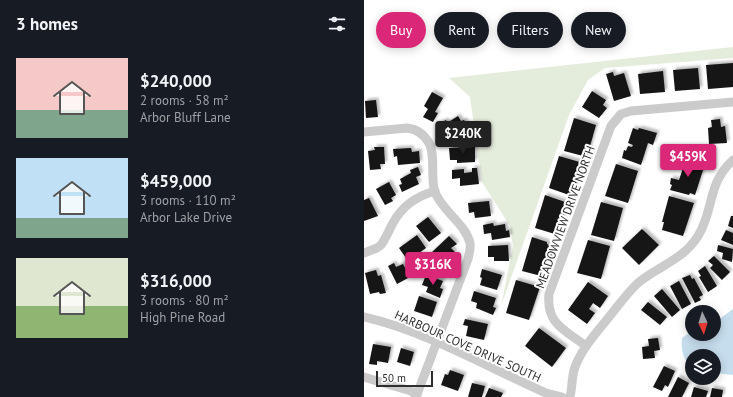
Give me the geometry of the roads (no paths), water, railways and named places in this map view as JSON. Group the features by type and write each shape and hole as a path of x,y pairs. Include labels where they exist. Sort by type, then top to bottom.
{"street":[{"name":"MEADOWVIEW DRIVE NORTH","path":"586,346 553,319 549,311 549,294 611,126 616,118 625,112 642,109 733,102"},
{"path":"364,132 412,128 422,134 429,142 431,147 435,191 444,207 465,233 470,244 468,259 417,396 411,391 364,377"},
{"path":"570,397 574,370 586,346 629,292 640,282 678,258 694,242 700,234 706,221 712,193 718,180 733,160"},
{"path":"364,253 381,245 400,211 406,205 428,193 435,191"},
{"name":"HARBOUR COVE DRIVE SOUTH","path":"364,318 391,324 436,342 546,393 562,397"}],"water":[{"path":"733,309 733,375 721,374 721,349 685,349 685,359 683,354 682,338 685,336 685,341 721,341 721,318"}]}
